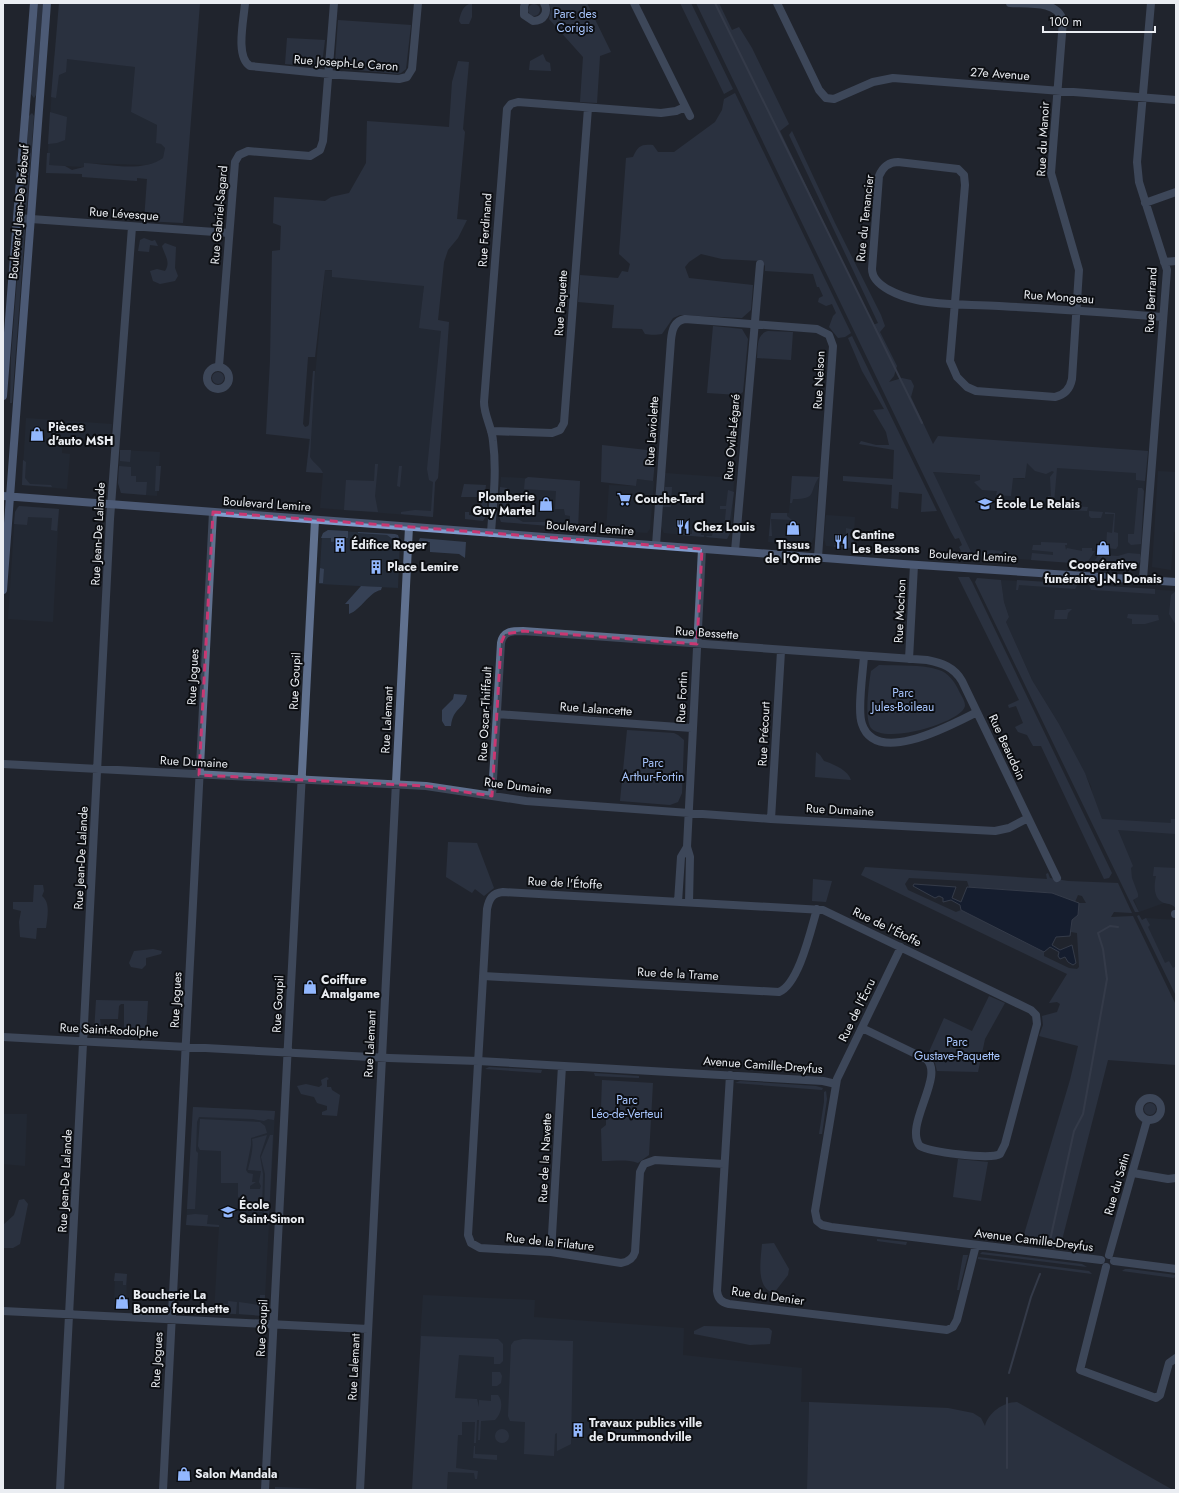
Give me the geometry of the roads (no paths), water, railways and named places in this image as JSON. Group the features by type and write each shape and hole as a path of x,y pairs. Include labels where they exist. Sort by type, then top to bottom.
{"main road":[{"name":"Boulevard Jean-De Brébeuf","path":"3,396 34,3"},
{"name":"Boulevard Jean-De Brébeuf","path":"3,590 6,496 31,219 47,3"},
{"name":"Boulevard Lemire","path":"6,496 914,565 1176,582"}],"street":[{"name":"Rue Joseph-Le Caron","path":"245,3 242,51 244,60 252,67 399,79 407,77 413,67 418,3"},
{"name":"Rue Gabriel-Sagard","path":"219,366 235,165 239,155 248,151 310,156 320,150 323,141 334,3"},
{"path":"525,3 523,11 524,14 533,22 540,20 545,15 546,8 544,3"},
{"path":"634,3 690,116"},
{"name":"27e Avenue","path":"777,3 819,90 826,98 834,99 873,82 893,78 1176,100"},
{"name":"Rue du Manoir","path":"955,303 950,361 954,374 964,384 976,391 1055,396 1065,392 1071,382 1077,310 1078,266 1051,173 1063,24 1060,14 1056,9 1049,6 1010,3"},
{"name":"Rue Bertrand","path":"1143,579 1154,450 1162,317 1167,270 1139,182 1137,162 1151,3"},
{"name":"Rue Ferdinand","path":"491,533 496,476 492,431 485,414 484,402 506,111 511,104 518,102 661,113 676,111 685,107"},
{"name":"Rue Paquette","path":"492,431 552,433 558,431 563,425 588,108"},
{"name":"Rue du Tenancier","path":"898,162 953,167 958,169 964,175 965,185 955,303 910,298 884,286 874,278 872,269 880,176 888,163 898,162"},
{"path":"1145,203 1176,192"},
{"name":"Rue Lévesque","path":"17,218 229,233"},
{"name":"Rue Jean-De Lalande","path":"60,1490 111,504 132,227"},
{"path":"1164,262 1176,261"},
{"name":"Rue Ovila-Légaré","path":"735,551 760,264"},
{"name":"Rue Mongeau","path":"955,303 1077,310 1162,317"},
{"name":"Rue Nelson","path":"678,322 685,319 819,329 829,335 833,342 818,557"},
{"name":"Rue Laviolette","path":"656,545 672,334 678,322"},
{"name":"Rue Jogues","path":"163,1490 213,512"},
{"name":"Rue Goupil","path":"265,1490 315,520"},
{"name":"Rue Lalemant","path":"360,1490 409,527"},
{"name":"Rue Fortin","path":"689,902 690,861 687,847 688,813 702,549"},
{"name":"Rue Mochon","path":"908,659 914,565"},
{"name":"Rue Bessette","path":"505,634 522,631 781,651 908,659"},
{"name":"Rue Oscar-Thiffault","path":"492,796 501,643 505,634"},
{"name":"Rue Précourt","path":"771,819 781,651"},
{"path":"864,656 860,720 866,732 874,739 893,742 920,738 978,712"},
{"name":"Rue Beaudoin","path":"908,659 934,662 950,667 960,677 1058,878"},
{"name":"Rue Lalancette","path":"497,714 692,728"},
{"name":"Rue Dumaine","path":"3,764 449,788 517,800 771,819 995,831 1009,828 1028,818"},
{"name":"Rue Fortin","path":"678,902 681,857 687,847"},
{"name":"Rue de l'Étoffe","path":"478,1061 487,909 489,900 496,893 503,892 817,909 827,911 1031,1010 1036,1016 1036,1030 1005,1144 1000,1154 990,1157 926,1149 920,1146 916,1141 916,1131 931,1074 931,1064 926,1059 862,1028"},
{"name":"Rue de la Trame","path":"483,976 779,992 790,984 800,962 817,909"},
{"name":"Rue de l'Écru","path":"836,1084 901,947"},
{"name":"Rue Saint-Rodolphe","path":"3,1036 381,1057"},
{"name":"Avenue Camille-Dreyfus","path":"381,1057 730,1075 823,1081 836,1084 815,1211 817,1221 822,1225 976,1245 1104,1264"},
{"name":"Rue de la Filature","path":"478,1061 469,1238 471,1243 480,1248 551,1252 621,1263 628,1262 633,1258 635,1252 640,1172 644,1164 655,1160 724,1164"},
{"name":"Rue de la Navette","path":"551,1252 562,1066"},
{"name":"Rue du Denier","path":"730,1075 717,1291 719,1298 724,1303 947,1330 953,1326 957,1320 976,1245"},
{"name":"Rue du Satin","path":"1112,1258 1132,1173 1147,1120"},
{"path":"1132,1173 1168,1179 1176,1178"},
{"path":"1176,1269 1112,1258 1104,1255 1104,1264 1080,1370 1156,1398 1160,1395 1169,1363 1176,1358"},
{"path":"1104,1264 1111,1266 1112,1258"},
{"path":"3,1311 368,1329"}],"waterway":[{"path":"715,3 922,423"},
{"path":"1049,1245 1074,1131 1083,1114 1107,979 1103,949 1098,933 1110,926 1118,927"},
{"path":"1009,1373 1031,1297 1040,1274"},
{"path":"1007,1398 1007,1468"}],"place":[{"name":"Pièces d'auto MSH","path":"37,434"},
{"name":"Couche-Tard","path":"624,499"},
{"name":"Plomberie Guy Martel","path":"546,504"},
{"name":"École Le Relais","path":"985,504"},
{"name":"Chez Louis","path":"683,527"},
{"name":"Tissus de l'Orme","path":"793,528"},
{"name":"Cantine Les Bessons","path":"841,542"},
{"name":"Édifice Roger","path":"340,545"},
{"name":"Coopérative funéraire J.N. Donais","path":"1103,548"},
{"name":"Place Lemire","path":"376,567"},
{"name":"Coiffure Amalgame","path":"310,987"},
{"name":"École Saint-Simon","path":"228,1212"},
{"name":"Boucherie La Bonne fourchette","path":"122,1302"},
{"name":"Travaux publics ville de Drummondville","path":"578,1430"},
{"name":"Salon Mandala","path":"184,1474"}],"park label":[{"name":"Parc des Corigis","path":"575,21"},
{"name":"Parc Jules-Boileau","path":"903,700"},
{"name":"Parc Arthur-Fortin","path":"653,770"},
{"name":"Parc Gustave-Paquette","path":"957,1049"},
{"name":"Parc Léo-de-Verteui","path":"627,1107"}]}
